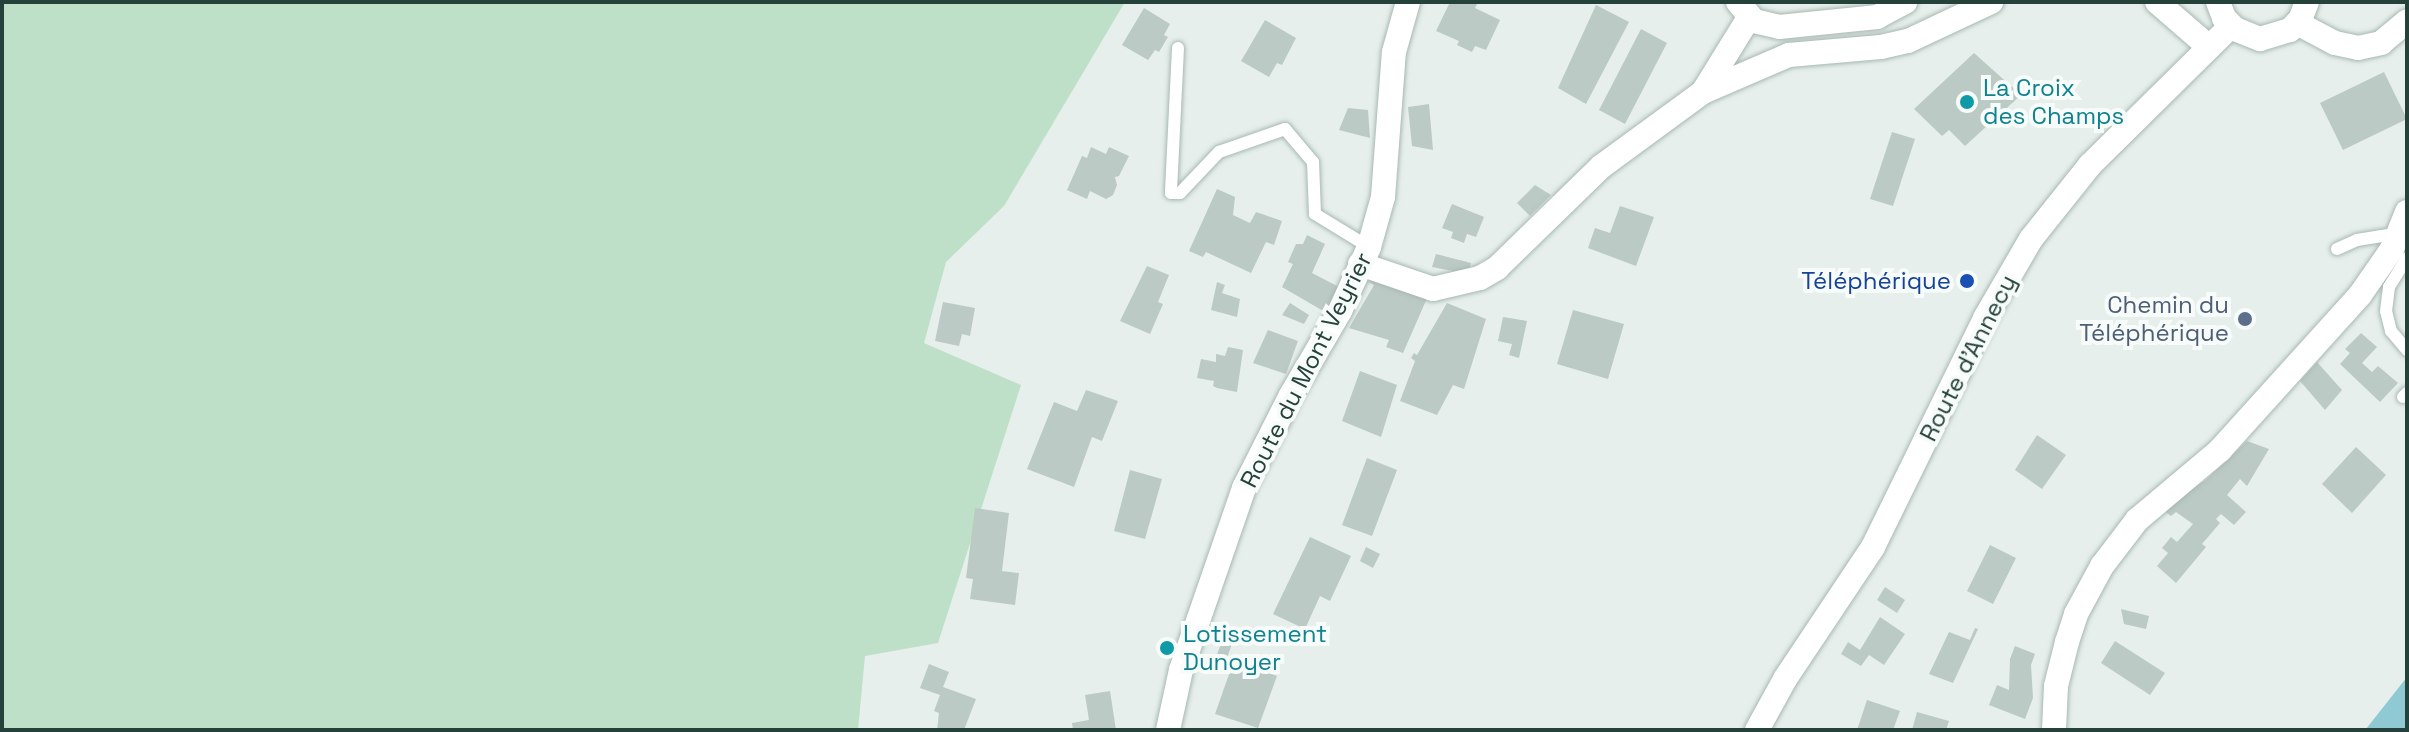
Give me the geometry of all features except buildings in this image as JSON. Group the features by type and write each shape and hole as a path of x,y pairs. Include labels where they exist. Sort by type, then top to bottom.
{"street":[{"name":"Route du Mont Veyrier","path":"1168,730 1181,670 1244,488 1291,395 1340,311 1365,256 1383,197 1394,52 1408,2"},
{"path":"1703,92 1744,9 1779,27 1877,17 1905,2"},
{"path":"1365,256 1433,289 1489,274 1602,166 1703,92 1796,53 1881,47 1908,41 1991,2"},
{"path":"2157,2 2209,47"},
{"path":"2218,2 2231,26 2244,35 2265,39 2280,36 2302,13 2335,43 2358,48 2381,43 2407,21"},
{"name":"Route d'Annecy","path":"1757,730 1785,679 1873,547 1985,318 2031,239 2090,165 2231,26"},
{"path":"2054,730 2056,686 2067,642 2087,590 2108,557 2137,520 2220,450 2253,416 2360,295 2403,240"}],"lane":[{"path":"1178,48 1171,193 1180,193 1219,152 1285,129 1313,162 1315,214 1365,256"},
{"path":"2337,249 2357,240 2403,240 2389,287 2386,311 2391,331 2407,350"}],"green space":[{"path":"2,2 1125,2 1004,206 946,262 924,343 1021,385 938,643 865,656 858,730 2,730"}],"water":[{"path":"2407,677 2407,730 2365,730 2366,729"}],"place":[{"name":"La Croix des Champs","path":"1967,102"},
{"name":"Téléphérique","path":"1967,281"},
{"name":"Chemin du Téléphérique","path":"2245,319"},
{"name":"Lotissement Dunoyer","path":"1167,648"}]}
